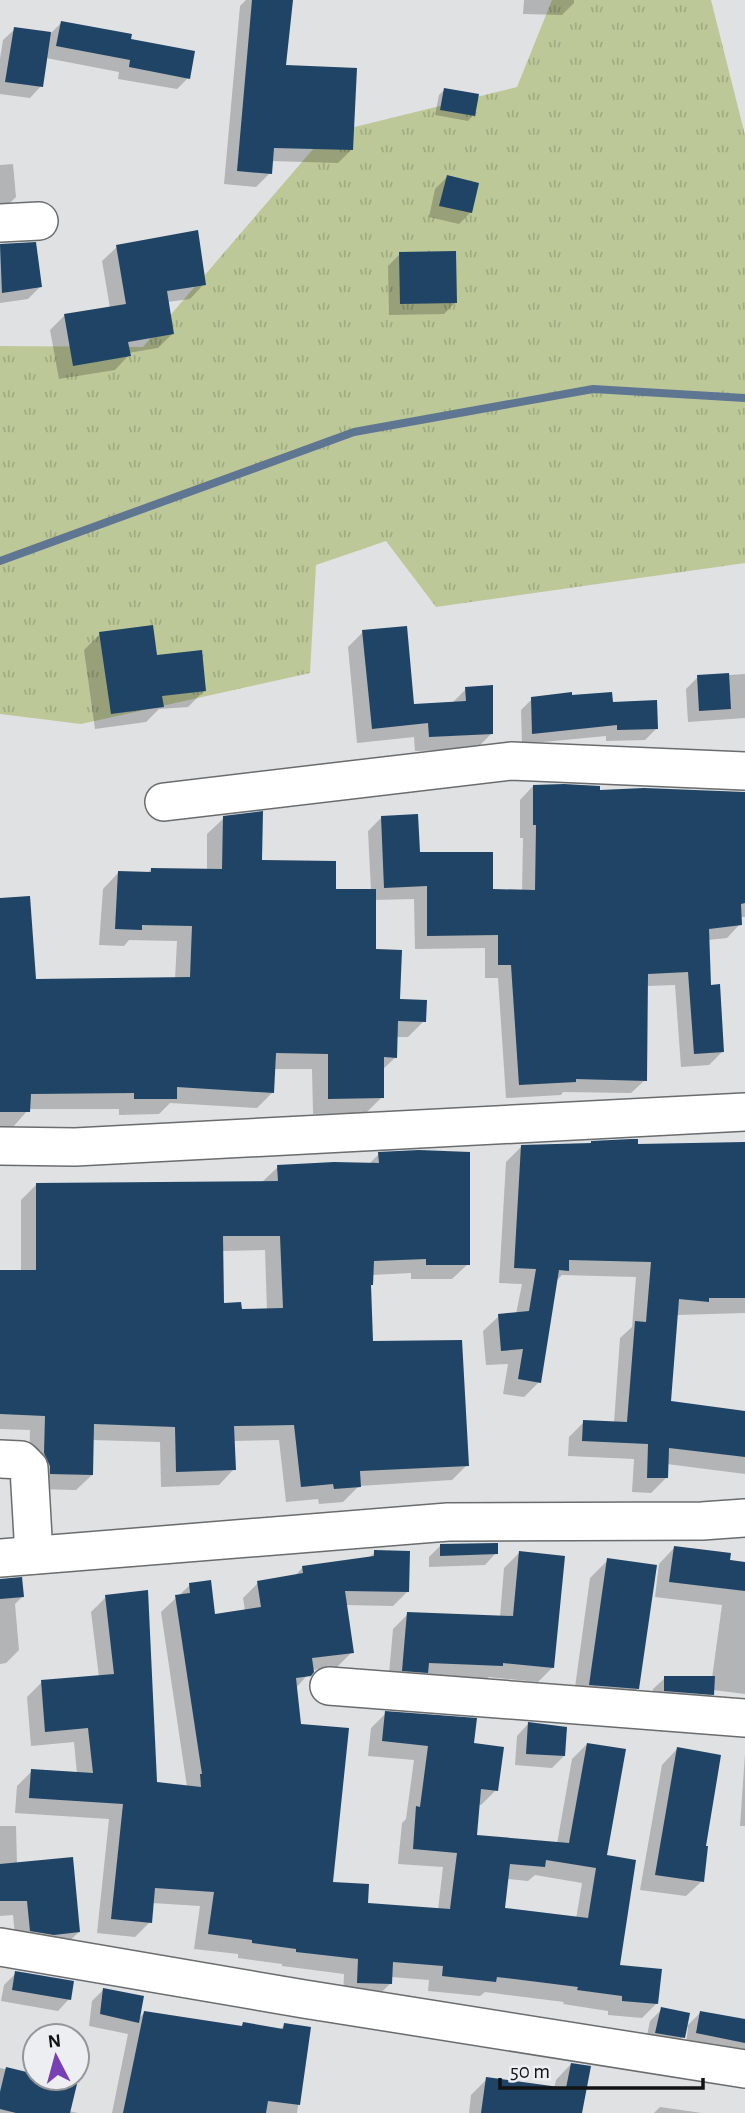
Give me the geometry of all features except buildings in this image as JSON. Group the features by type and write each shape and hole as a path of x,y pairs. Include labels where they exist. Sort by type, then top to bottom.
{"street":[{"path":"0,223 40,221"},
{"path":"164,802 511,761 745,771"},
{"path":"0,1146 75,1147 745,1112"},
{"path":"0,1460 21,1460 29,1468 17,1557 448,1522 702,1521 745,1518"},
{"path":"329,1686 745,1718"},
{"path":"0,1947 304,1999 745,2069"}],"green space":[{"path":"552,0 711,0 745,135 745,563 436,607 386,541 316,565 310,673 81,724 0,714 0,346 143,347 326,134 517,87"}],"waterway":[{"path":"0,561 354,432 593,389 745,398"}]}
